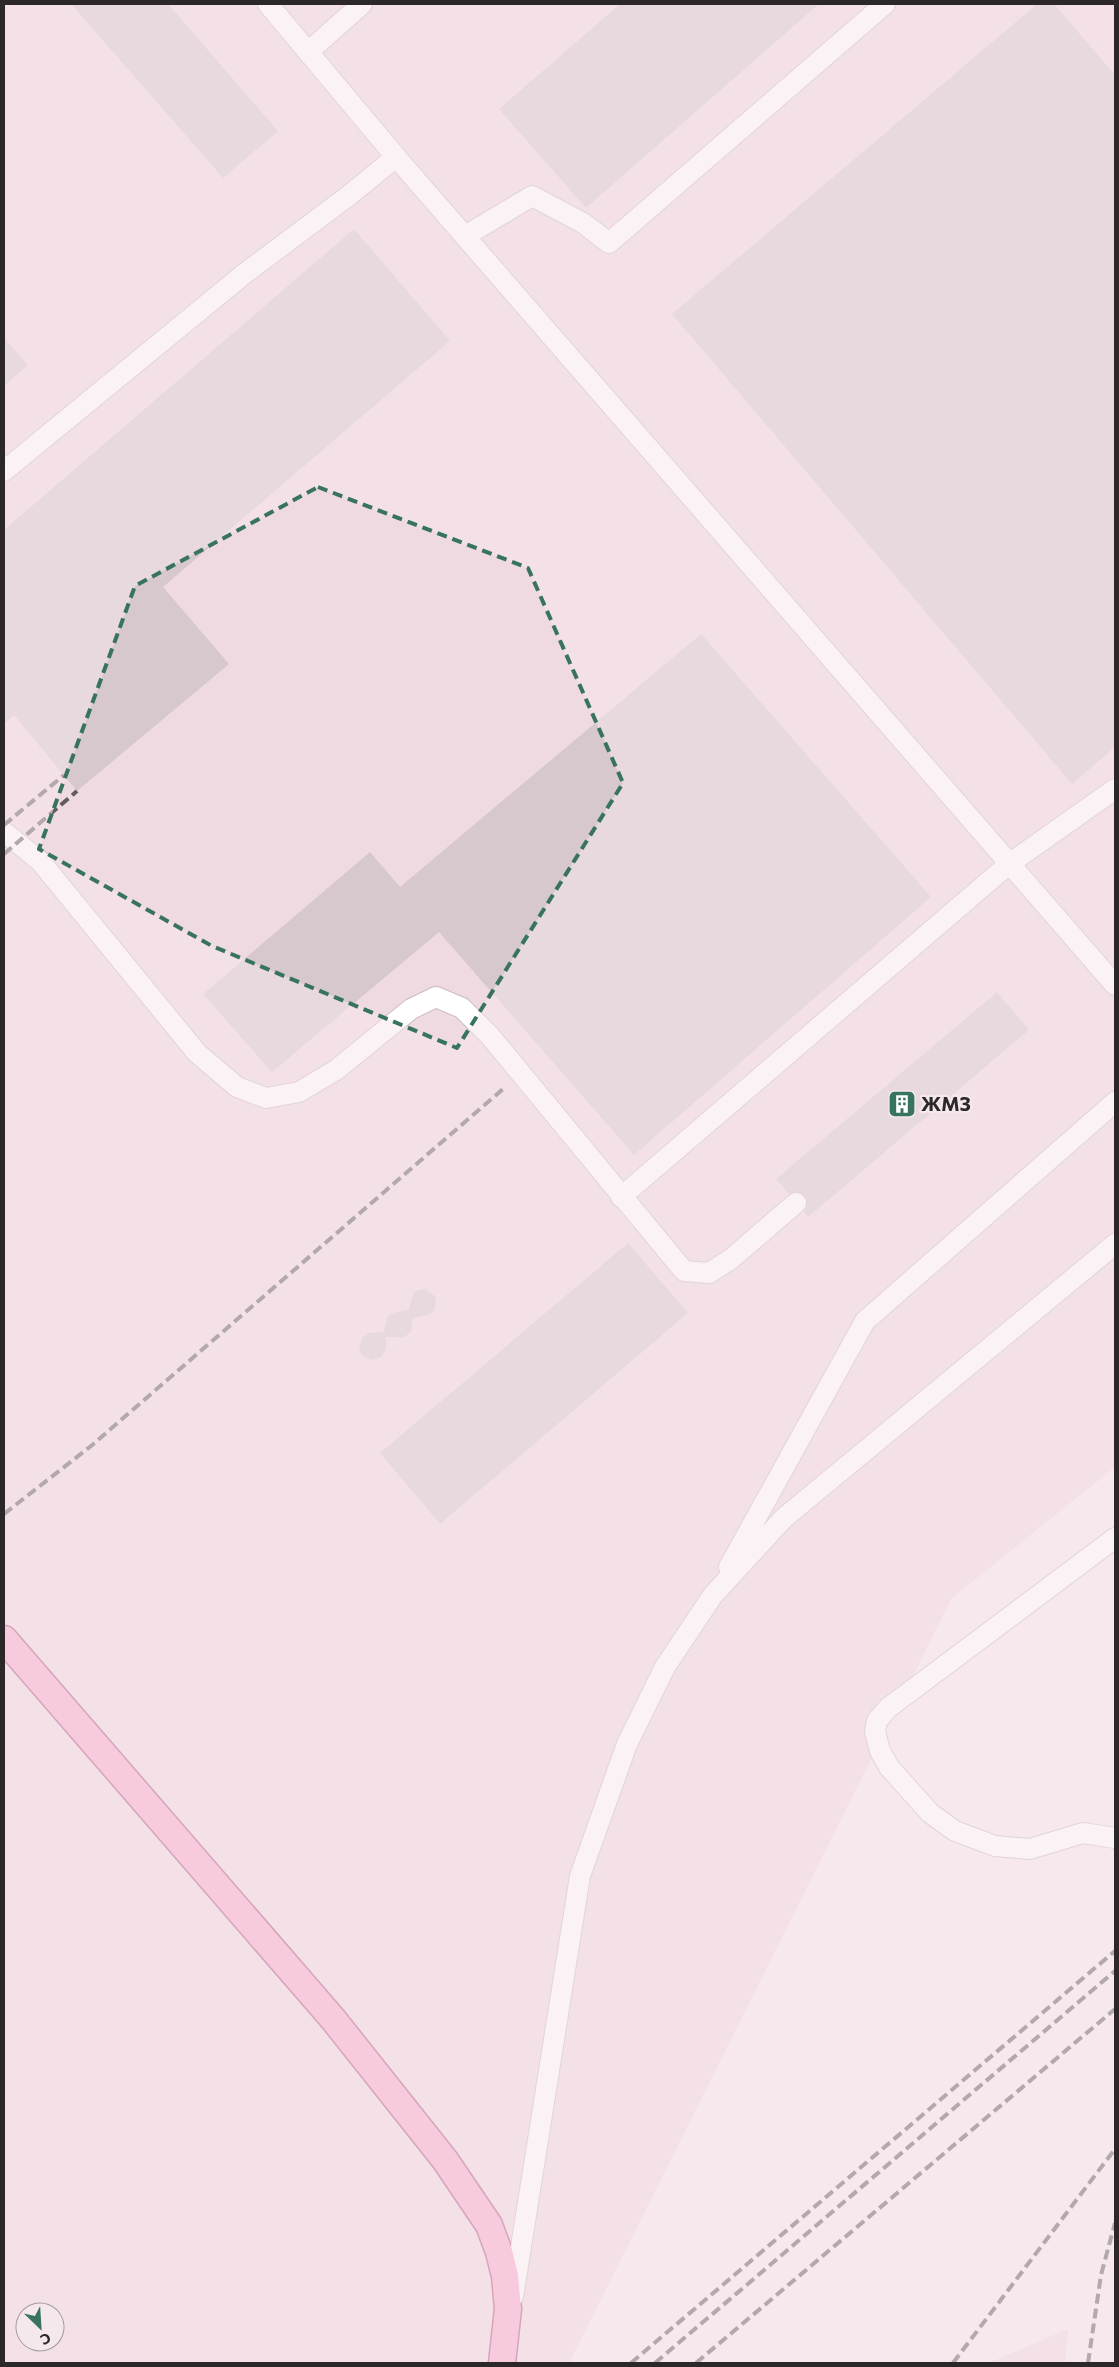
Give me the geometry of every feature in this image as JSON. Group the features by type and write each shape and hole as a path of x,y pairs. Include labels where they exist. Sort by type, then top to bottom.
{"main road":[{"path":"4,1638 332,2019 445,2160 488,2226 499,2252 505,2276 508,2309 504,2351"}],"street":[{"path":"268,4 396,157 1115,985"},
{"path":"308,52 362,4"},
{"path":"465,236 532,196 583,223 610,243 885,4"},
{"path":"4,471 244,274 347,197 396,157"},
{"path":"621,1197 1008,864 1115,789"},
{"path":"4,832 40,862 197,1053 238,1087 266,1098 298,1092 336,1070 411,1009 436,997 462,1008 490,1036 684,1271 709,1273 731,1259 796,1203"},
{"path":"504,2351 580,1876 627,1744 665,1667 713,1595 865,1321 1115,1102"},
{"path":"713,1595 784,1518 1115,1244"},
{"path":"1115,1538 888,1708 877,1721 875,1731 880,1751 889,1767 930,1813 955,1831 995,1846 1030,1849 1083,1833 1115,1838"}],"highlighted area":[{"path":"318,487 528,568 623,783 457,1048 212,946 39,849 135,586"}],"shaded area":[{"path":"4,4 1115,4 1115,1467 952,1598 569,2363 4,2363"},
{"path":"1068,2329 1065,2363 989,2363"}],"building":[{"path":"71,4 168,4 278,131 223,178"},
{"path":"620,4 819,4 586,208 499,109"},
{"path":"1037,4 1054,4 1115,75 1115,747 1072,784 672,314"},
{"path":"354,229 450,341 163,587 229,664 77,791 14,715 4,724 4,530"},
{"path":"4,338 28,365 4,386"},
{"path":"701,634 931,897 634,1155 439,932 272,1072 203,994 370,852 400,887"},
{"name":"ЖМЗ","path":"997,992 1029,1030 808,1217 804,1212 807,1206 805,1196 799,1192 789,1194 776,1179"},
{"path":"628,1243 688,1313 440,1524 380,1453"},
{"path":"425,1289 436,1297 435,1310 428,1315 413,1318 411,1332 404,1337 386,1337 386,1349 381,1357 373,1360 364,1357 359,1350 362,1338 369,1333 384,1332 388,1316 396,1312 409,1310 413,1294 416,1291"}],"railway":[{"path":"4,825 64,775"},
{"path":"4,854 77,791"},
{"path":"4,1514 91,1446 503,1089"},
{"path":"631,2363 1115,1951"},
{"path":"655,2363 1115,1971"},
{"path":"696,2363 1115,2009"},
{"path":"953,2363 1115,2149"},
{"path":"1088,2363 1101,2275 1115,2223"}],"place":[{"name":"ЖМЗ","path":"902,1104"}]}
